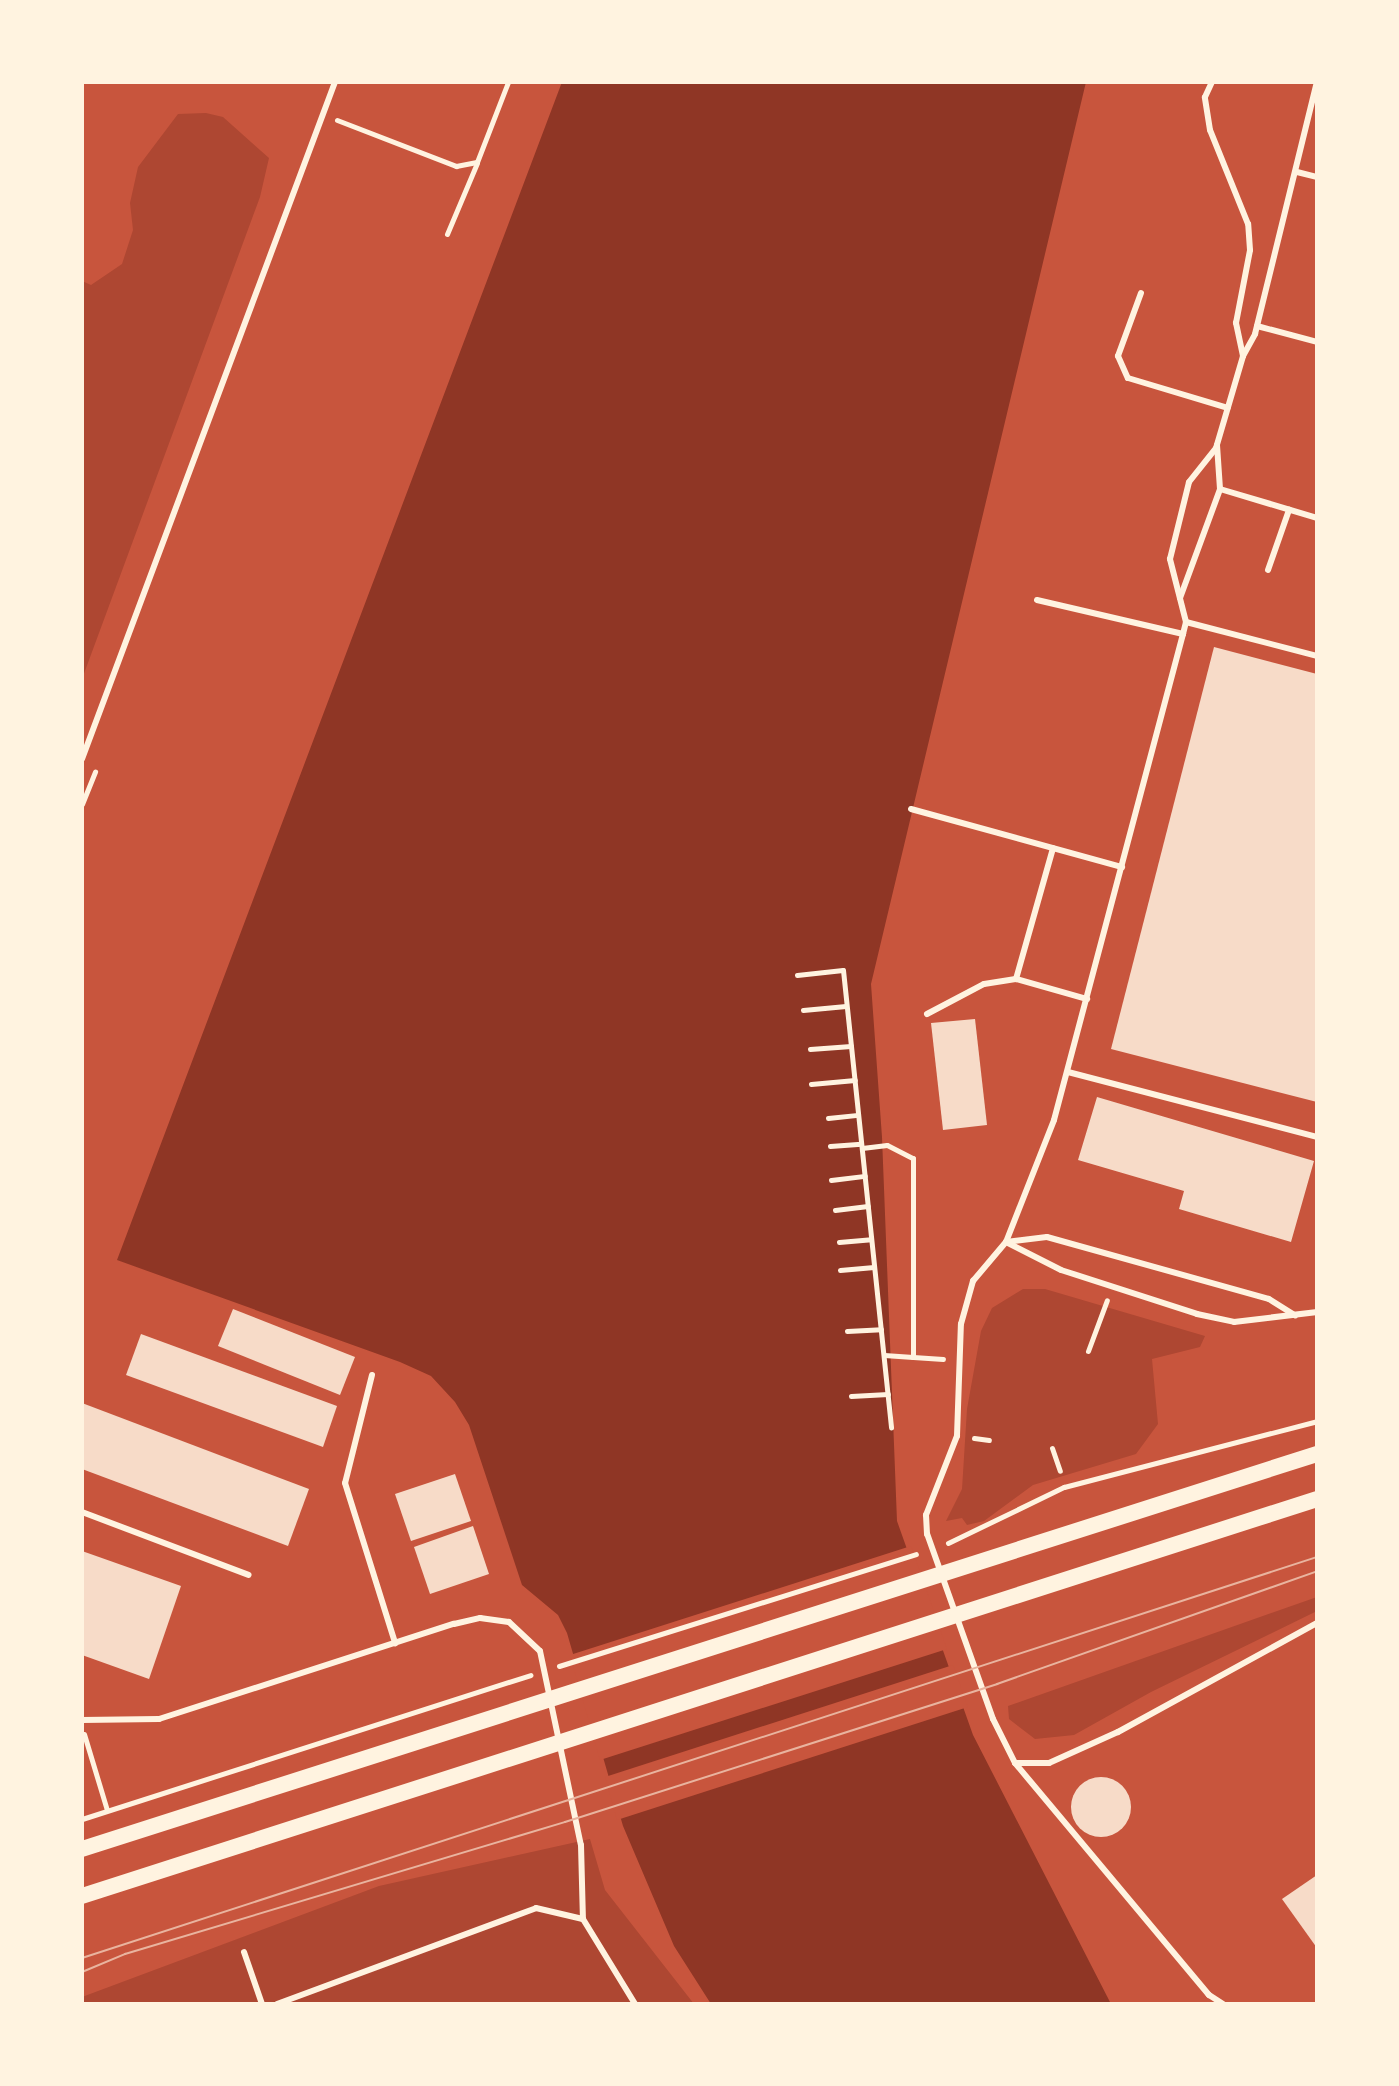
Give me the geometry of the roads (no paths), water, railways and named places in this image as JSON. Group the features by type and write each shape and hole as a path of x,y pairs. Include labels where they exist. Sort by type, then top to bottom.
{"main road":[{"path":"82,1849 527,1704 1317,1454"},
{"path":"82,1896 540,1745 1317,1499"}],"lane":[{"path":"82,759 335,82"},
{"path":"1212,82 1205,97 1210,130 1248,224 1250,250 1236,323 1243,356"},
{"path":"1180,598 1220,489 1217,445 1243,356 1257,326 1317,82"},
{"path":"1297,172 1317,177"},
{"path":"1141,293 1118,356 1128,378 1228,408"},
{"path":"1257,326 1317,342"},
{"path":"1217,445 1189,482 1170,559 1186,622 1068,1072 1006,1242 973,1281 961,1324 957,1436 931,1494 927,1534 993,1719 1015,1763 1209,1995 1223,2004"},
{"path":"1220,489 1317,518"},
{"path":"1268,570 1289,510"},
{"path":"1037,600 1183,634"},
{"path":"1186,622 1317,656"},
{"path":"911,809 1122,867"},
{"path":"1016,979 1053,848"},
{"path":"927,1014 984,984 1016,979 1087,999"},
{"path":"1068,1072 1317,1137"},
{"path":"1006,1242 1047,1237 1269,1299 1295,1315"},
{"path":"1006,1242 1061,1270 1234,1322 1317,1312"},
{"path":"372,1375 345,1483 395,1643"},
{"path":"82,1512 249,1575"},
{"path":"82,1720 159,1719 480,1618 509,1622 533,1639 581,1845 583,1919 635,2004"},
{"path":"1015,1763 1049,1763 1118,1732 1317,1623"},
{"path":"277,2004 536,1908 583,1919"},
{"path":"244,1952 262,2004"}],"tram line":[{"path":"82,1958 1317,1557"},
{"path":"82,1972 125,1954 565,1822 997,1684 1317,1571"}]}
